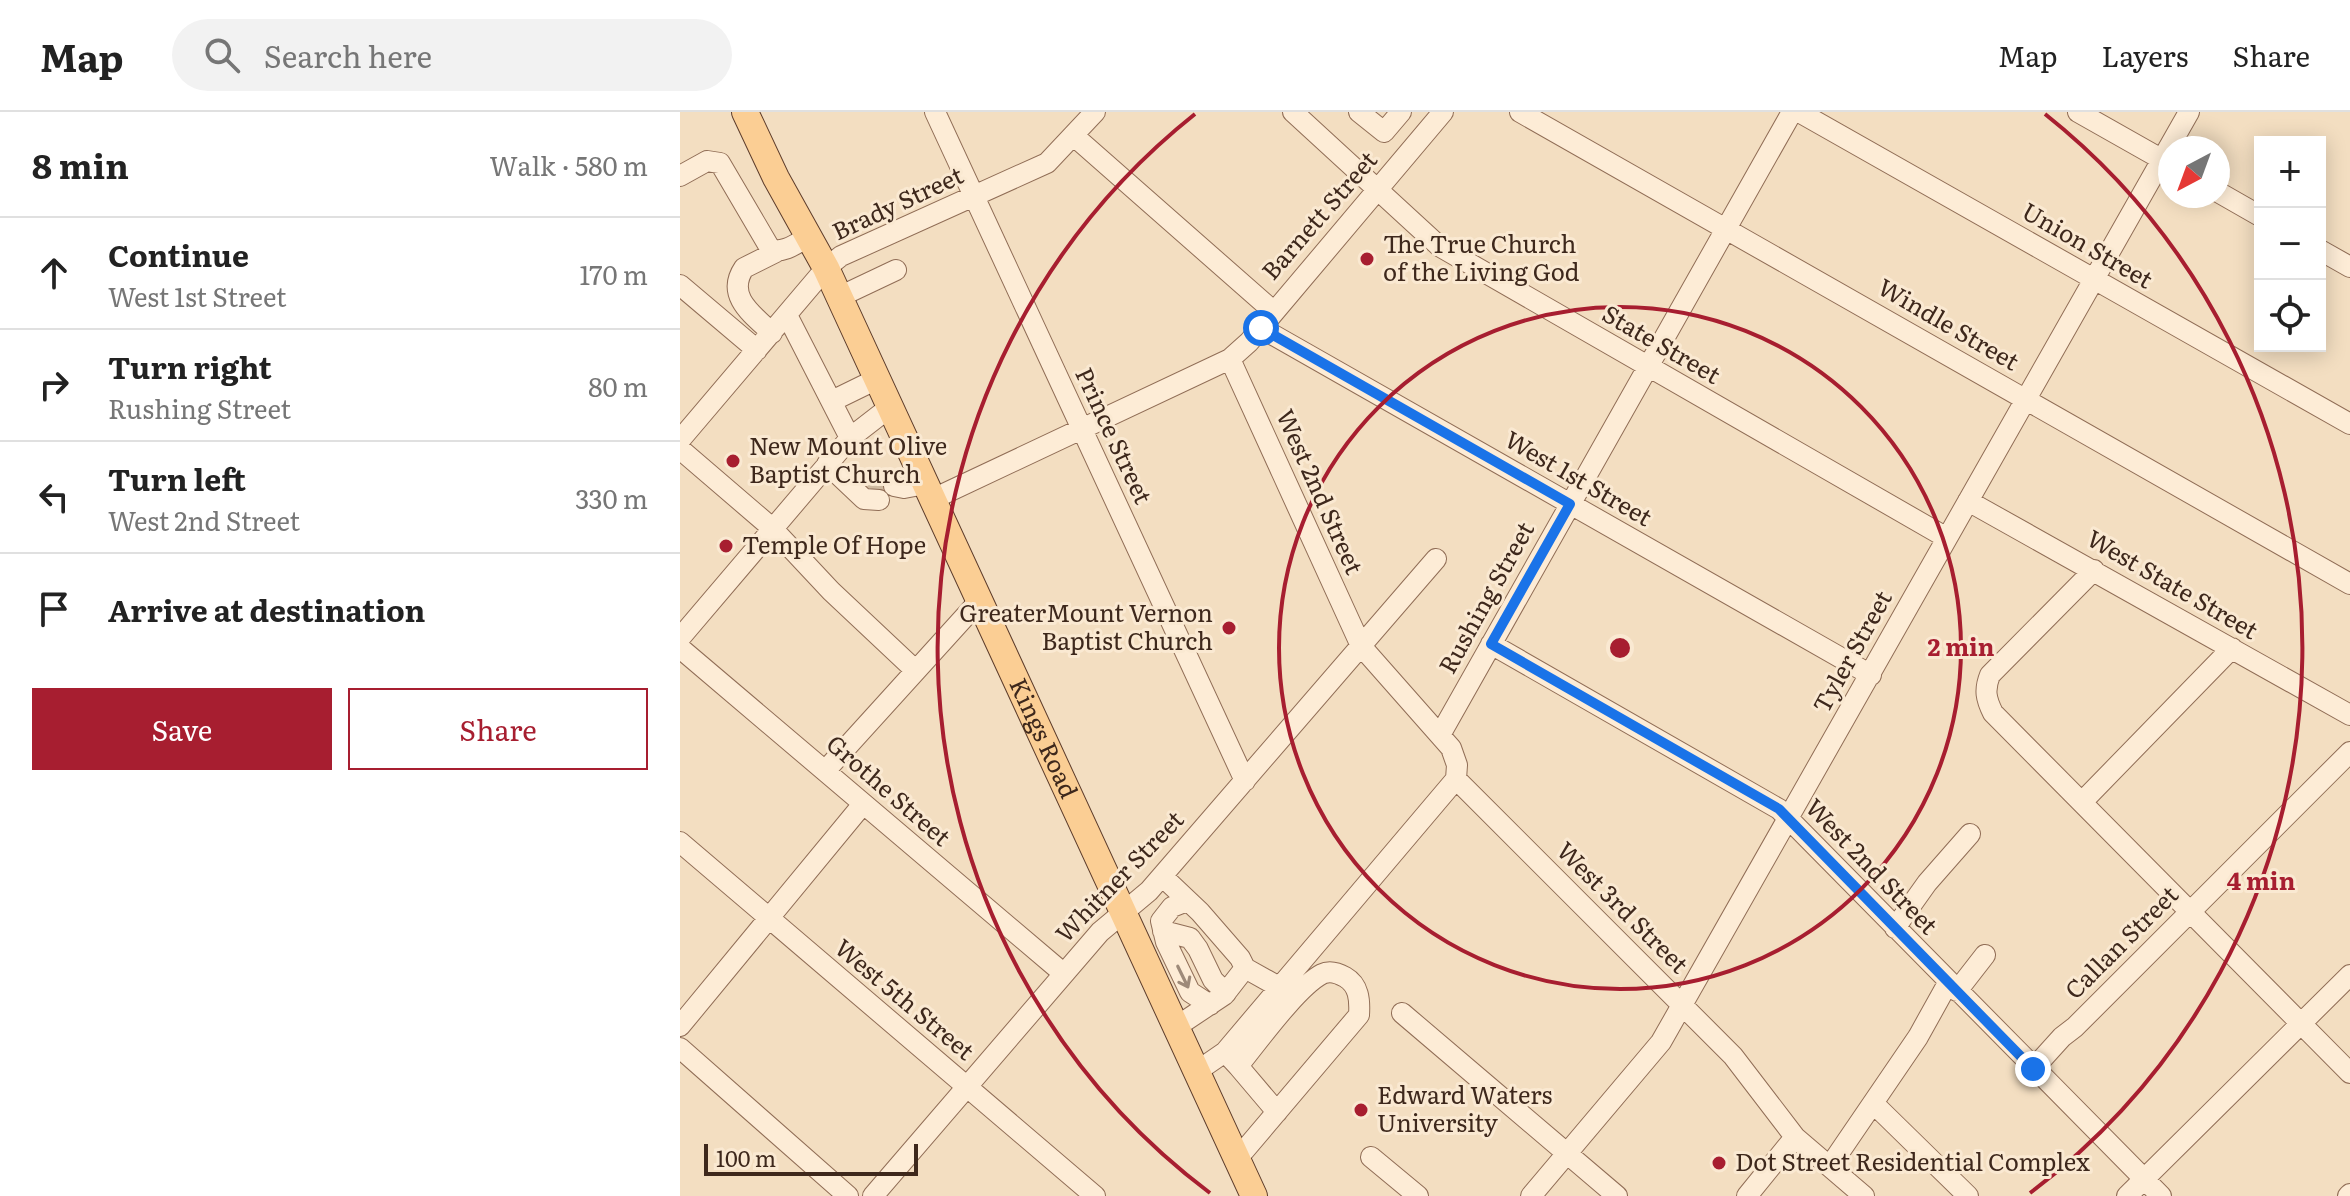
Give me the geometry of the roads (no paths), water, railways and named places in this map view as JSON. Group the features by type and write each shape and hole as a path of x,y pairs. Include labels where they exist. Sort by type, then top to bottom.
{"main road":[{"name":"Kings Road","path":"745,112 776,178 826,268 890,407 904,493 980,600 1254,1196"}],"street":[{"name":"Prince Street","path":"935,112 1245,781"},
{"name":"Brady Street","path":"680,440 826,268 841,256 1047,163 1095,112"},
{"name":"State Street","path":"1293,112 1439,246 1947,538"},
{"path":"1359,112 1384,132 1401,112"},
{"name":"Barnett Street","path":"904,493 1081,428 1230,359 1261,328 1443,112"},
{"name":"Windle Street","path":"1520,112 2350,584"},
{"name":"Rushing Street","path":"1440,735 1792,112"},
{"name":"Union Street","path":"1799,112 2350,424"},
{"path":"2078,112 2158,157"},
{"name":"Tyler Street","path":"2178,136 2189,112"},
{"path":"1074,136 1273,311"},
{"path":"680,176 707,161 720,163 767,245 776,252"},
{"name":"Tyler Street","path":"1531,1196 1661,1042 2025,399 2158,175"},
{"path":"2230,199 2254,213"},
{"path":"772,333 740,302 738,289 744,268 808,237"},
{"path":"2326,253 2350,267"},
{"path":"839,297 896,270"},
{"path":"680,285 757,350"},
{"path":"787,315 850,438"},
{"name":"West 1st Street","path":"1261,328 1871,675"},
{"name":"West 2nd Street","path":"1230,359 1361,646"},
{"path":"832,401 877,379"},
{"path":"680,638 850,438 890,407"},
{"path":"680,449 772,528 831,591 915,670"},
{"path":"827,464 859,486 864,499 904,493"},
{"name":"West State Street","path":"1968,501 2350,715"},
{"name":"Whitner Street","path":"873,1196 1063,973 1100,932 1162,876 1436,559"},
{"path":"2094,570 1999,663 1985,688 1993,713 2350,1073"},
{"path":"825,771 980,600"},
{"name":"West 2nd Street","path":"1491,644 1779,809 2161,1196"},
{"name":"West 3rd Street","path":"1361,646 1440,735 1454,756 1456,779 1733,1056 1795,1137 1864,1196"},
{"name":"Grothe Street","path":"680,648 1063,973"},
{"path":"2082,802 2232,648"},
{"name":"Callan Street","path":"2033,1069 2350,752"},
{"path":"1231,1059 1279,987 1456,779"},
{"path":"680,1026 863,804"},
{"path":"1895,928 1927,883 1970,834"},
{"name":"West 5th Street","path":"680,842 1095,1196"},
{"path":"1162,876 1240,958 1245,968 1279,987"},
{"path":"1187,901 1172,907 1161,921 1166,942 1190,992 1218,999"},
{"path":"1830,1166 1952,987 1985,955"},
{"path":"1176,1027 1218,999 1245,968"},
{"path":"1196,1072 1231,1059 1323,974 1337,972 1352,981 1360,997 1359,1015 1237,1159"},
{"path":"2127,1196 2350,975"},
{"path":"1402,1013 1617,1196"},
{"path":"680,1048 848,1196"},
{"path":"1231,1059 1277,1112"},
{"path":"1874,1104 1968,1196"},
{"path":"1747,1196 1795,1137"},
{"path":"1371,1157 1418,1196"}],"tunnel":[{"path":"864,484 894,486"}],"place":[{"name":"The True Church of the Living God","path":"1367,259"},
{"name":"New Mount Olive Baptist Church","path":"733,461"},
{"name":"Temple Of Hope","path":"726,546"},
{"name":"GreaterMount Vernon Baptist Church","path":"1229,628"},
{"name":"Edward Waters University","path":"1361,1110"},
{"name":"Dot Street Residential Complex","path":"1719,1163"}]}
